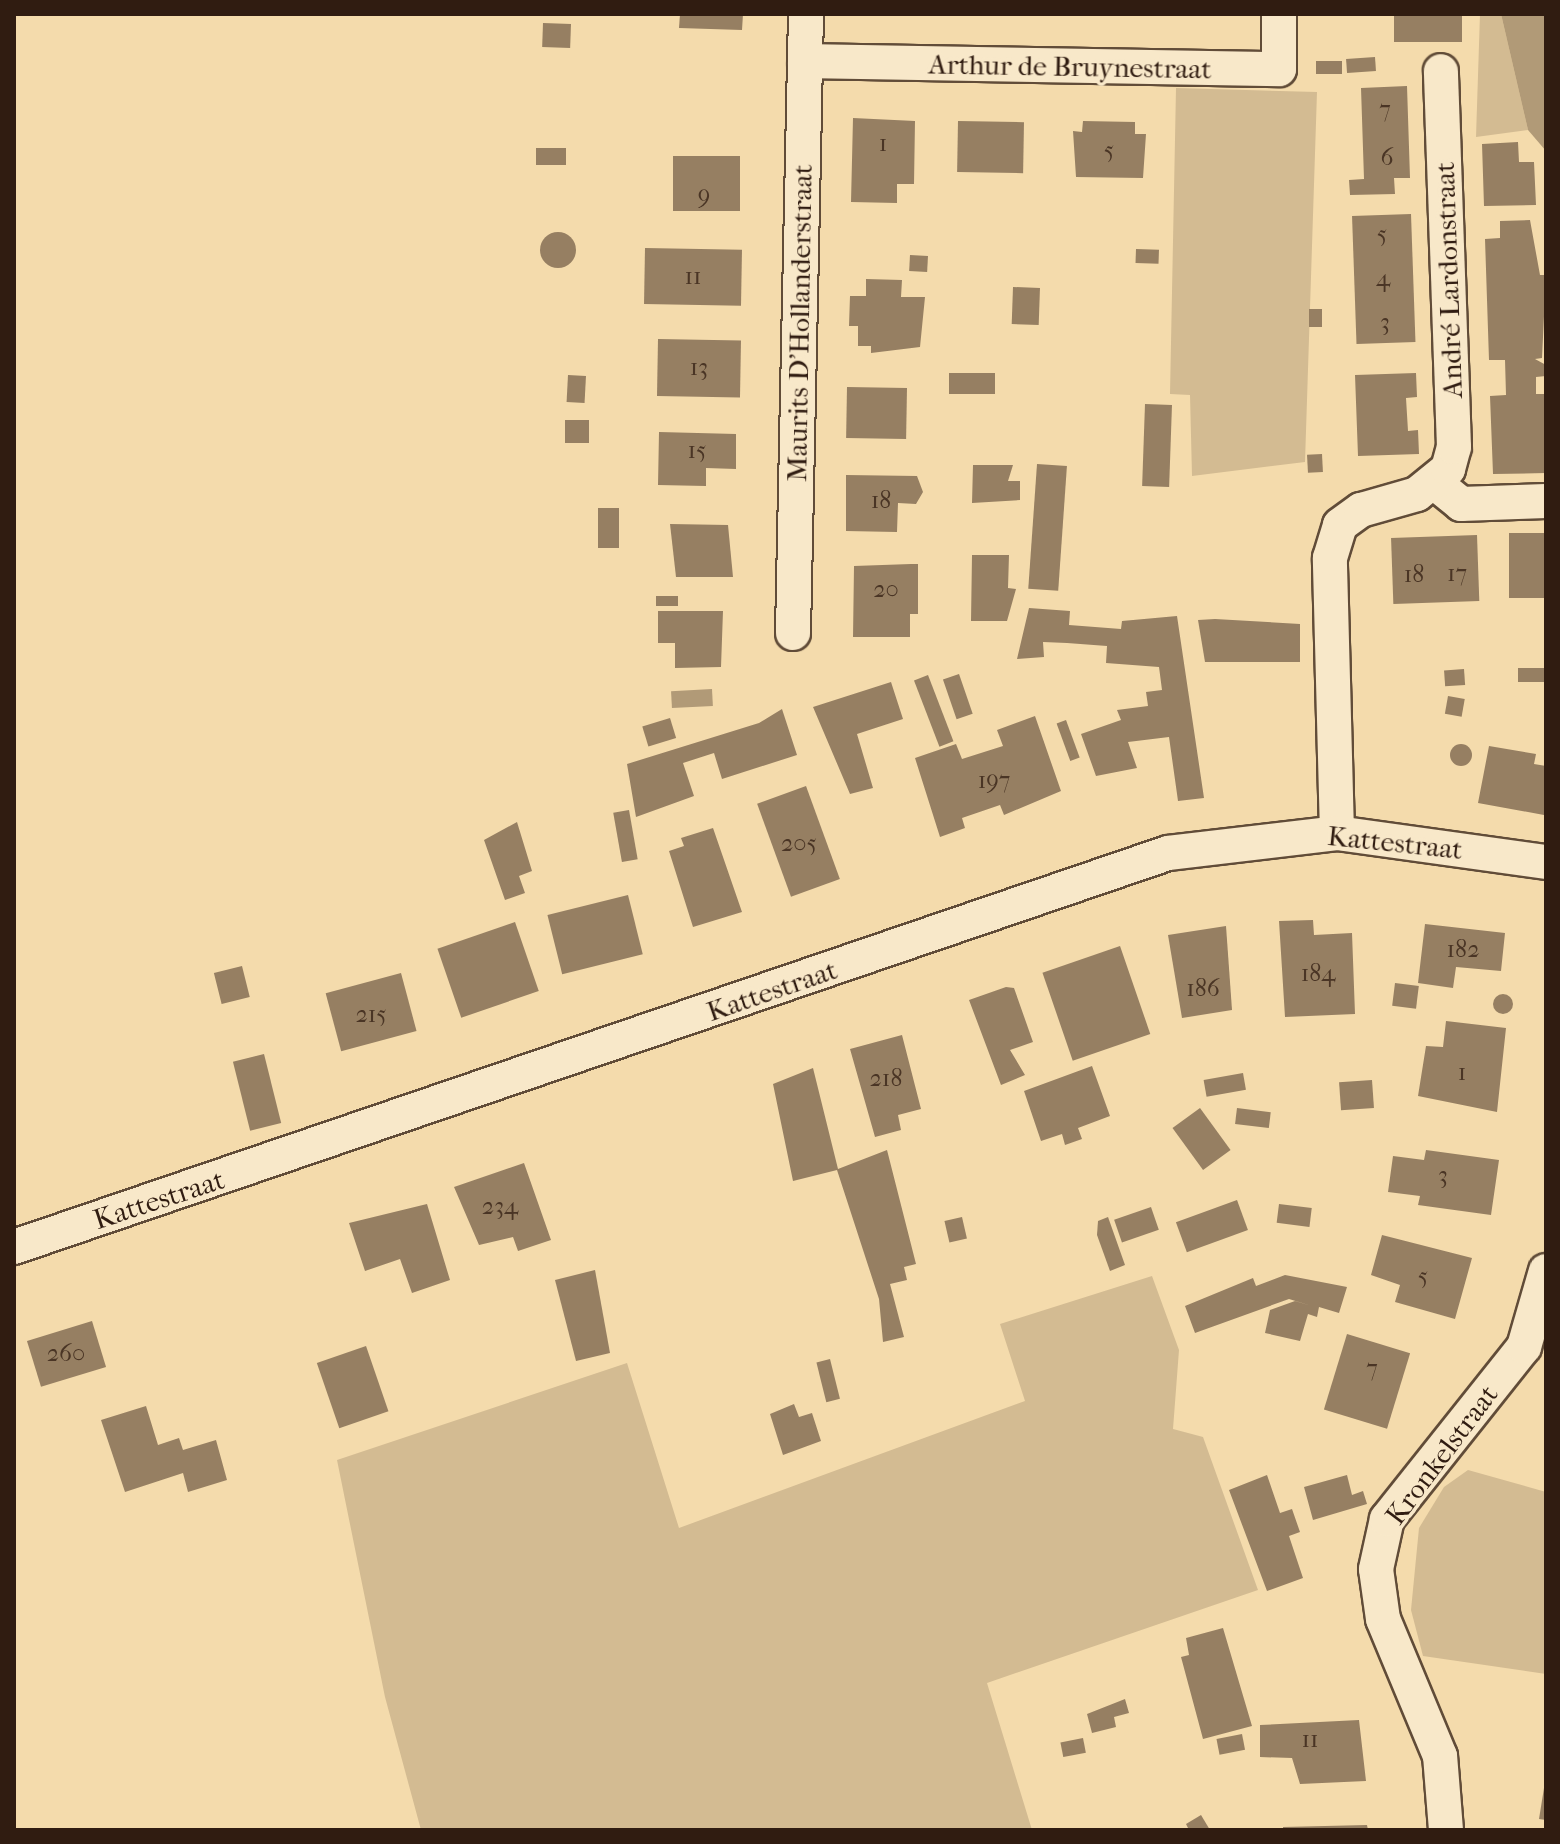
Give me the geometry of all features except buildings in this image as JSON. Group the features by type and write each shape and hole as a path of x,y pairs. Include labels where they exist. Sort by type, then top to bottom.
{"street":[{"name":"Maurits D'Hollanderstraat","path":"793,633 806,14"},
{"name":"Arthur de Bruynestraat","path":"805,61 1279,69 1279,14"},
{"name":"André Lardonstraat","path":"1434,482 1454,447 1441,71"},
{"path":"1337,833 1330,558 1340,525 1434,482 1461,504 1546,501"},
{"name":"Kattestraat","path":"14,1247 1168,853 1337,833 1546,862"},
{"name":"Kronkelstraat","path":"1446,1830 1440,1756 1383,1619 1376,1569 1387,1519 1524,1347 1546,1271"}],"shaded area":[{"path":"1480,14 1501,14 1528,130 1476,137"},
{"path":"1501,14 1546,14 1546,151 1528,130"},
{"path":"1176,88 1317,92 1305,462 1192,476 1190,395 1170,394"},
{"path":"712,689 713,706 672,708 671,691"},
{"path":"1152,1276 1179,1350 1173,1429 1203,1437 1258,1590 987,1683 1032,1830 421,1830 385,1697 337,1460 627,1363 679,1528 1025,1401 1000,1324"},
{"path":"1468,1470 1546,1492 1546,1674 1423,1656 1411,1610 1419,1528 1444,1487"}]}
